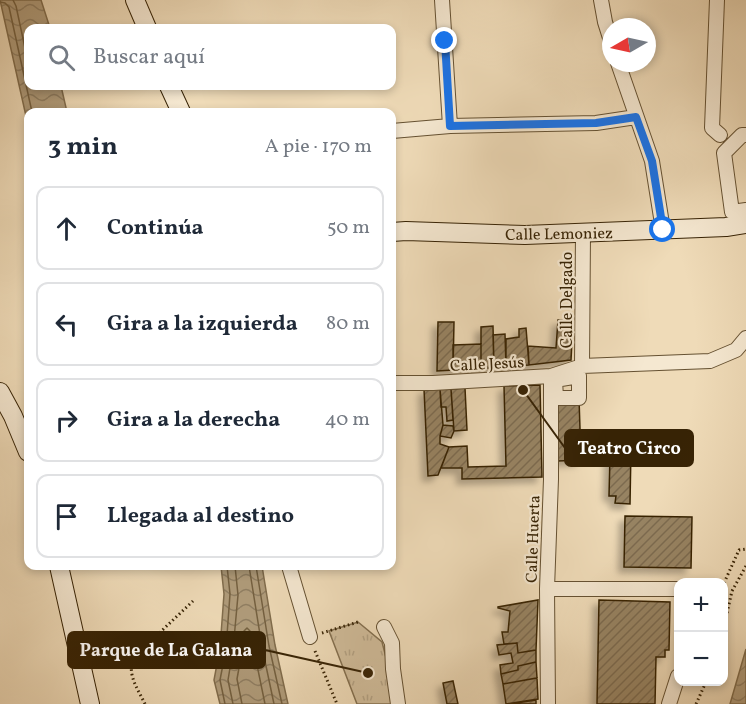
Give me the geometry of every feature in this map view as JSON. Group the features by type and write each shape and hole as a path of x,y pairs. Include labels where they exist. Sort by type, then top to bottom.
{"street":[{"path":"135,0 145,24"},
{"path":"442,0 450,126"},
{"path":"601,0 604,18"},
{"path":"717,0 712,128 720,135 746,133"},
{"path":"621,72 652,161 663,230"},
{"path":"171,90 181,108"},
{"path":"396,131 450,126 596,123 636,117"},
{"path":"746,133 724,153 732,212 746,210"},
{"path":"720,135 720,163 726,227"},
{"name":"Calle Lemoniez","path":"396,232 525,235 726,227 746,224"},
{"name":"Calle Delgado","path":"582,366 583,233"},
{"name":"Calle Jesús","path":"396,383 551,376 582,366 710,361 736,350 746,338"},
{"name":"Calle Huerta","path":"548,704 547,589 552,479 551,376"},
{"path":"0,392 24,442"},
{"path":"60,570 90,704"},
{"path":"290,570 310,637"},
{"path":"547,589 674,589"},
{"path":"384,627 392,643 398,704"},
{"path":"669,704 675,686"}],"path":[{"path":"726,578 739,550 746,549"},
{"path":"728,607 732,591 746,566"},
{"path":"145,704 131,674 130,665 133,658 193,601"},
{"path":"337,704 310,637 358,622"},
{"path":"696,704 704,686"}],"green space":[{"path":"358,622 382,642 398,704 357,704 329,631"}],"water":[{"path":"0,0 41,0 49,24 24,24 24,90 62,90 66,108 24,108"},
{"path":"221,570 263,570 275,645 288,704 220,704 214,680 220,648 224,594"},
{"path":"746,649 746,704 730,704"}],"building":[{"path":"558,320 573,321 571,360 529,365 528,346 556,348"},
{"path":"438,322 454,322 453,370 437,371"},
{"path":"493,326 494,368 481,368 481,327"},
{"path":"526,328 529,365 506,366 506,339 519,337 519,329"},
{"path":"505,334 506,366 494,368 493,335"},
{"path":"481,344 481,368 453,370 453,345"},
{"path":"540,385 542,477 462,479 462,468 441,468 449,447 467,446 468,467 506,466 504,386"},
{"path":"465,388 467,430 454,431 451,389"},
{"path":"424,389 440,389 443,425 440,444 449,447 438,475 428,476"},
{"path":"440,389 451,389 453,420 447,421 446,407 441,407"},
{"path":"556,398 579,398 581,460 558,461"},
{"path":"443,425 453,426 454,431 451,438 440,436"},
{"path":"616,448 631,448 630,504 615,503 616,496 609,496 610,456 616,456"},
{"path":"625,516 692,517 691,568 624,567"},
{"path":"538,600 536,650 518,653 517,643 504,644 502,632 508,632 510,611 498,607"},
{"path":"599,600 670,602 669,650 665,650 665,657 656,657 655,704 597,704"},
{"path":"517,643 518,653 536,650 536,662 518,666 518,670 501,674 500,665 513,663 511,653 499,655 497,645"},
{"path":"536,662 537,678 503,684 501,674 518,670 518,666"},
{"path":"537,678 538,699 506,704 503,684"},
{"path":"453,681 458,704 447,704 443,683"},
{"path":"536,700 536,704 510,704"}],"place":[{"name":"Teatro Circo","path":"523,390"},
{"name":"Parque de La Galana","path":"368,673"}],"route":[{"path":"445,41 450,126 596,123 636,117 652,161 663,230"}]}
